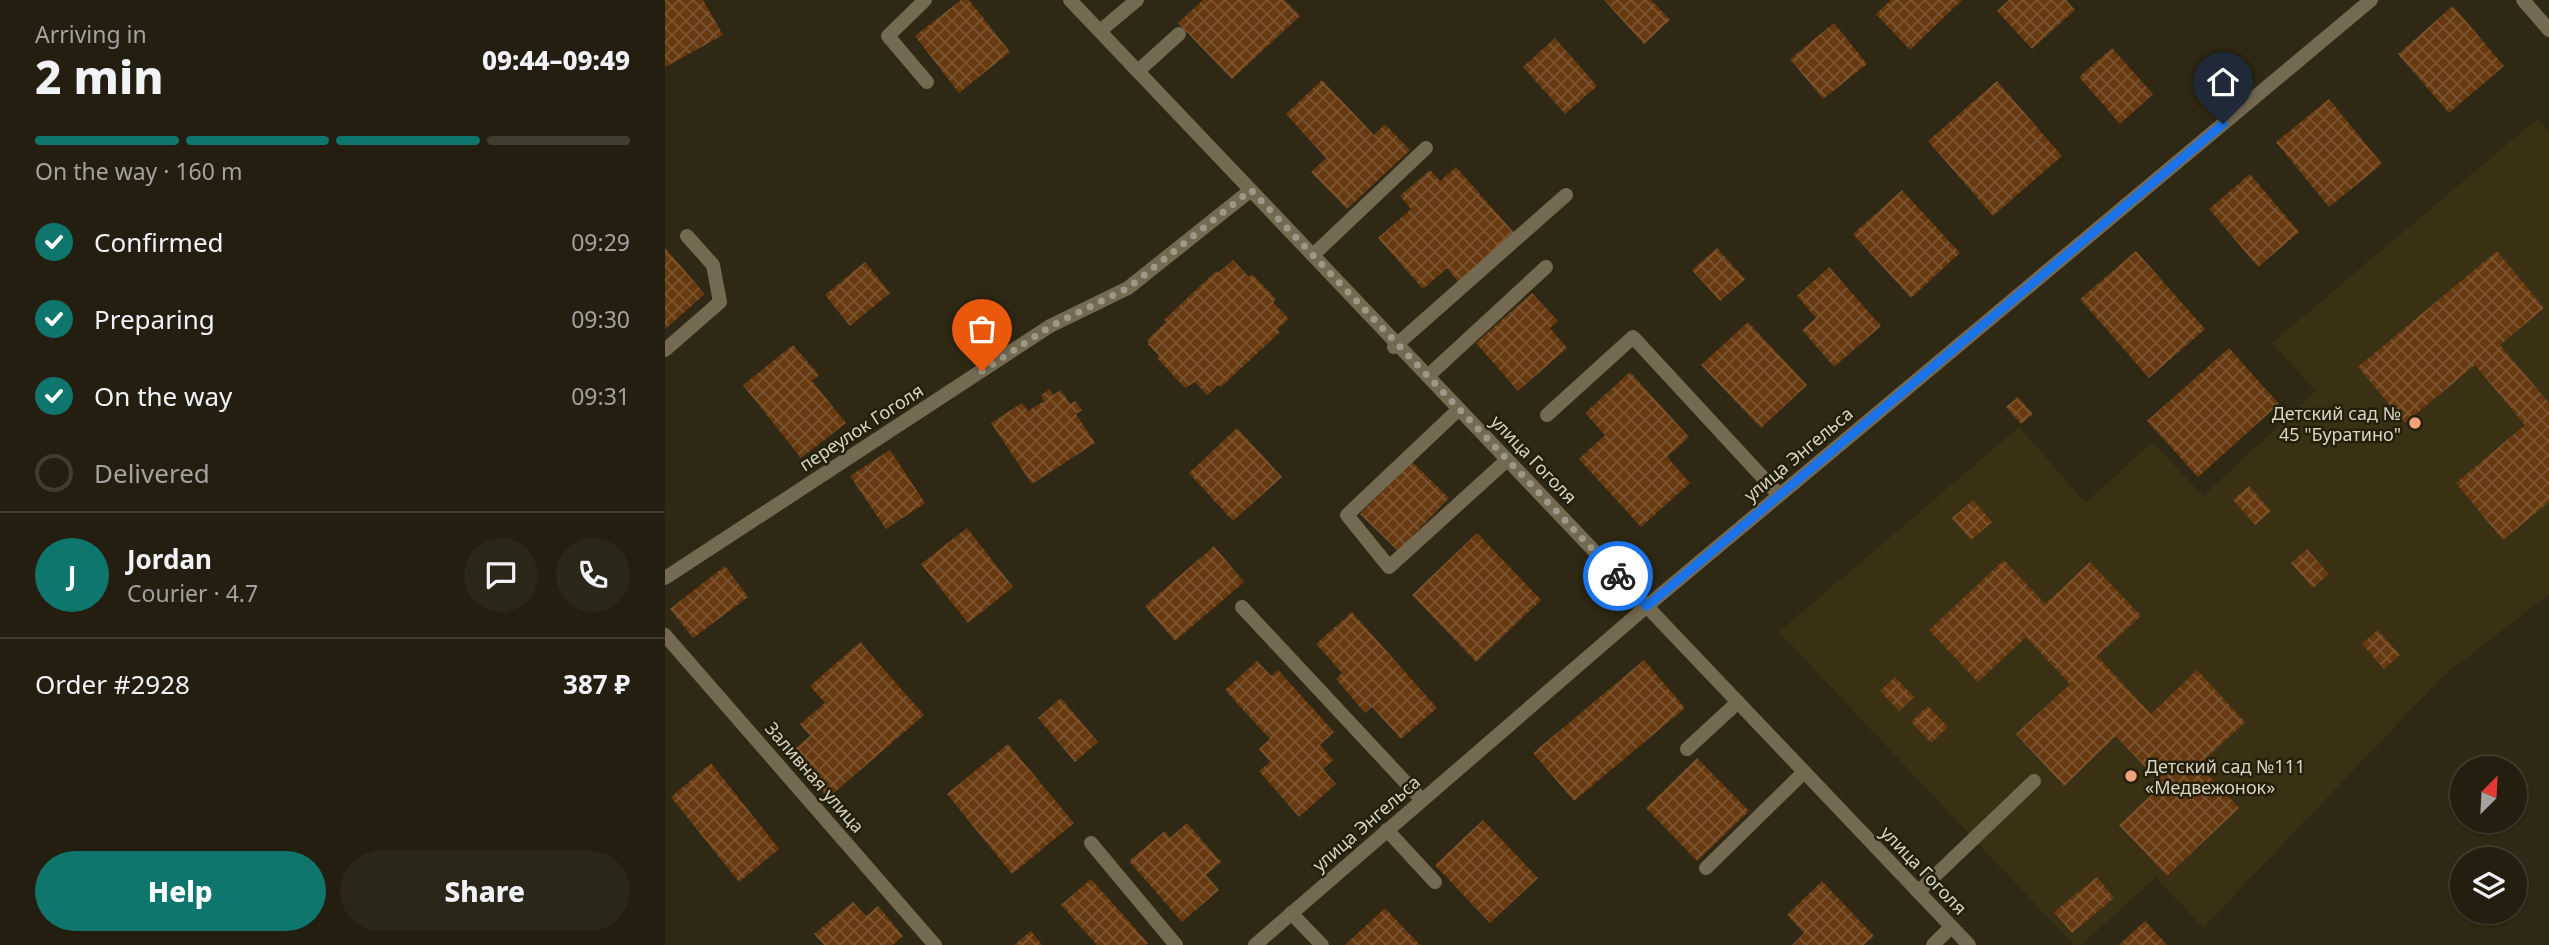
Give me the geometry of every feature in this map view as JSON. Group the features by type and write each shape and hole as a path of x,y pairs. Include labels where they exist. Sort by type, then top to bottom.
{"street":[{"path":"925,0 888,36 927,82"},
{"name":"улица Гоголя","path":"1071,0 1395,345 1428,376 1969,945"},
{"path":"1100,31 1137,0"},
{"name":"улица Энгельса","path":"1255,945 1647,606 2371,0"},
{"path":"2523,0 2549,30"},
{"path":"1137,71 1179,34"},
{"path":"1313,255 1426,148"},
{"name":"переулок Гоголя","path":"665,578 1051,326 1128,288 1251,190"},
{"path":"1395,345 1566,195"},
{"path":"665,350 720,302 713,265 687,236"},
{"path":"1428,376 1546,267"},
{"path":"1548,415 1633,337 1779,495"},
{"path":"1459,409 1347,515 1389,567 1507,460"},
{"path":"1242,607 1422,800"},
{"name":"Заливная улица","path":"665,635 935,945"},
{"path":"1688,749 1738,702"},
{"path":"1706,868 1804,772"},
{"path":"1918,892 2034,782"},
{"path":"1387,831 1435,882"},
{"path":"1091,843 1176,945"},
{"path":"1291,913 1322,945"},
{"path":"1933,945 1951,927"}],"shaded area":[{"name":"Детский сад №111 «Медвежонок»","path":"2537,119 2549,132 2549,594 2444,675 2203,928 2156,877 2081,945 2074,945 1779,632 2019,427 2086,503 2152,442 2203,496 2316,391 2272,343"}],"building":[{"path":"665,0 703,0 723,35 665,67"},
{"path":"961,0 969,0 1010,52 959,93 915,36"},
{"path":"1203,0 1285,0 1300,16 1232,79 1178,23"},
{"path":"1604,0 1651,0 1670,20 1644,44"},
{"path":"1891,0 1962,0 1910,50 1876,14"},
{"path":"2009,0 2066,0 2075,10 2032,49 1997,11"},
{"path":"2453,6 2504,66 2449,113 2398,54"},
{"path":"1834,23 1867,64 1823,99 1790,59"},
{"path":"1555,38 1597,86 1565,114 1523,67"},
{"path":"2112,48 2153,94 2120,124 2079,77"},
{"path":"1322,80 1374,135 1385,124 1410,150 1347,209 1311,172 1326,158 1286,114"},
{"path":"1997,81 2062,156 1993,216 1928,141"},
{"path":"2329,99 2382,164 2329,207 2276,142"},
{"path":"1456,167 1515,234 1459,283 1447,268 1423,289 1378,238 1411,209 1400,196 1430,170 1440,181"},
{"path":"2250,174 2299,232 2258,267 2209,209"},
{"path":"1902,190 1960,253 1911,298 1853,234"},
{"path":"665,248 705,294 665,329"},
{"path":"1717,248 1745,279 1720,301 1692,270"},
{"path":"2136,251 2205,329 2149,378 2080,299"},
{"path":"2497,251 2544,308 2500,345 2549,403 2549,502 2503,540 2456,483 2525,425 2475,365 2405,423 2358,367"},
{"path":"1233,260 1249,277 1252,274 1276,299 1273,302 1289,319 1277,329 1280,332 1221,387 1218,385 1207,395 1195,382 1185,388 1157,358 1159,356 1147,340 1166,322 1164,320 1216,271 1218,273"},
{"path":"865,262 890,293 850,326 825,295"},
{"path":"1829,267 1881,326 1834,367 1802,330 1816,318 1797,296"},
{"path":"1532,293 1558,321 1550,328 1567,348 1518,391 1476,343"},
{"path":"1748,322 1807,385 1761,428 1701,365"},
{"path":"793,345 819,375 812,381 846,423 801,458 743,385"},
{"path":"2229,348 2279,404 2198,477 2147,421"},
{"path":"1630,372 1689,437 1667,457 1690,483 1641,527 1579,459 1605,435 1585,413"},
{"path":"1050,389 1053,395 1061,390 1070,404 1075,401 1082,410 1076,414 1095,443 1032,484 991,423 1022,403 1028,411 1044,401 1041,395"},
{"path":"2018,397 2033,414 2021,424 2006,407"},
{"path":"1237,428 1282,477 1233,521 1189,473"},
{"path":"890,450 925,503 886,529 850,476"},
{"path":"1412,462 1449,498 1398,551 1360,514"},
{"path":"2249,486 2271,511 2255,525 2233,500"},
{"path":"1973,500 1992,522 1971,540 1952,518"},
{"path":"967,528 1013,587 968,623 921,564"},
{"path":"1477,533 1541,600 1476,662 1412,595"},
{"path":"1214,546 1244,582 1175,641 1145,606"},
{"path":"2307,549 2329,574 2313,588 2291,563"},
{"path":"2004,560 2045,604 2090,562 2141,616 2097,656 2151,714 2197,670 2245,722 2199,765 2239,808 2167,876 2119,825 2162,785 2116,736 2064,786 2016,734 2070,684 2026,637 1978,682 1929,630"},
{"path":"725,566 748,597 693,638 670,609"},
{"path":"1352,612 1437,708 1401,739 1372,707 1365,713 1336,679 1342,673 1316,644"},
{"path":"2378,630 2400,655 2384,669 2362,644"},
{"path":"860,642 924,715 828,798 789,754 810,736 800,724 825,703 810,686"},
{"path":"1644,660 1685,708 1574,801 1533,753"},
{"path":"1257,661 1271,676 1278,670 1334,732 1320,745 1333,760 1323,769 1336,784 1299,817 1259,771 1270,762 1259,749 1270,739 1225,690"},
{"path":"1895,677 1914,697 1899,711 1880,691"},
{"path":"1061,698 1098,742 1075,762 1038,718"},
{"path":"1928,706 1948,727 1931,743 1911,722"},
{"path":"1008,744 1074,823 1012,874 947,794"},
{"path":"1697,758 1749,811 1697,861 1646,808"},
{"path":"711,763 779,849 739,882 671,797"},
{"path":"1483,820 1538,878 1490,923 1435,865"},
{"path":"1187,823 1221,862 1206,875 1219,890 1182,922 1129,861 1165,831 1170,838"},
{"path":"2097,877 2114,898 2072,933 2054,912"},
{"path":"1091,879 1148,943 1146,945 1097,945 1061,905"},
{"path":"1822,881 1874,936 1864,945 1792,945 1804,933 1787,915"},
{"path":"853,902 866,916 878,906 903,936 893,945 824,945 814,934"},
{"path":"1385,908 1420,945 1345,945"},
{"path":"2145,921 2167,945 2119,945"},
{"path":"1031,931 1042,945 1014,945"}],"way so far":[{"path":"982,371 1051,326 1128,288 1251,190 1618,576"}],"place":[{"name":"Детский сад № 45 \"Буратино\"","path":"2415,423"},
{"name":"Детский сад №111 «Медвежонок»","path":"2131,776"}],"route":[{"path":"1618,576 1647,606 2223,124"}]}
